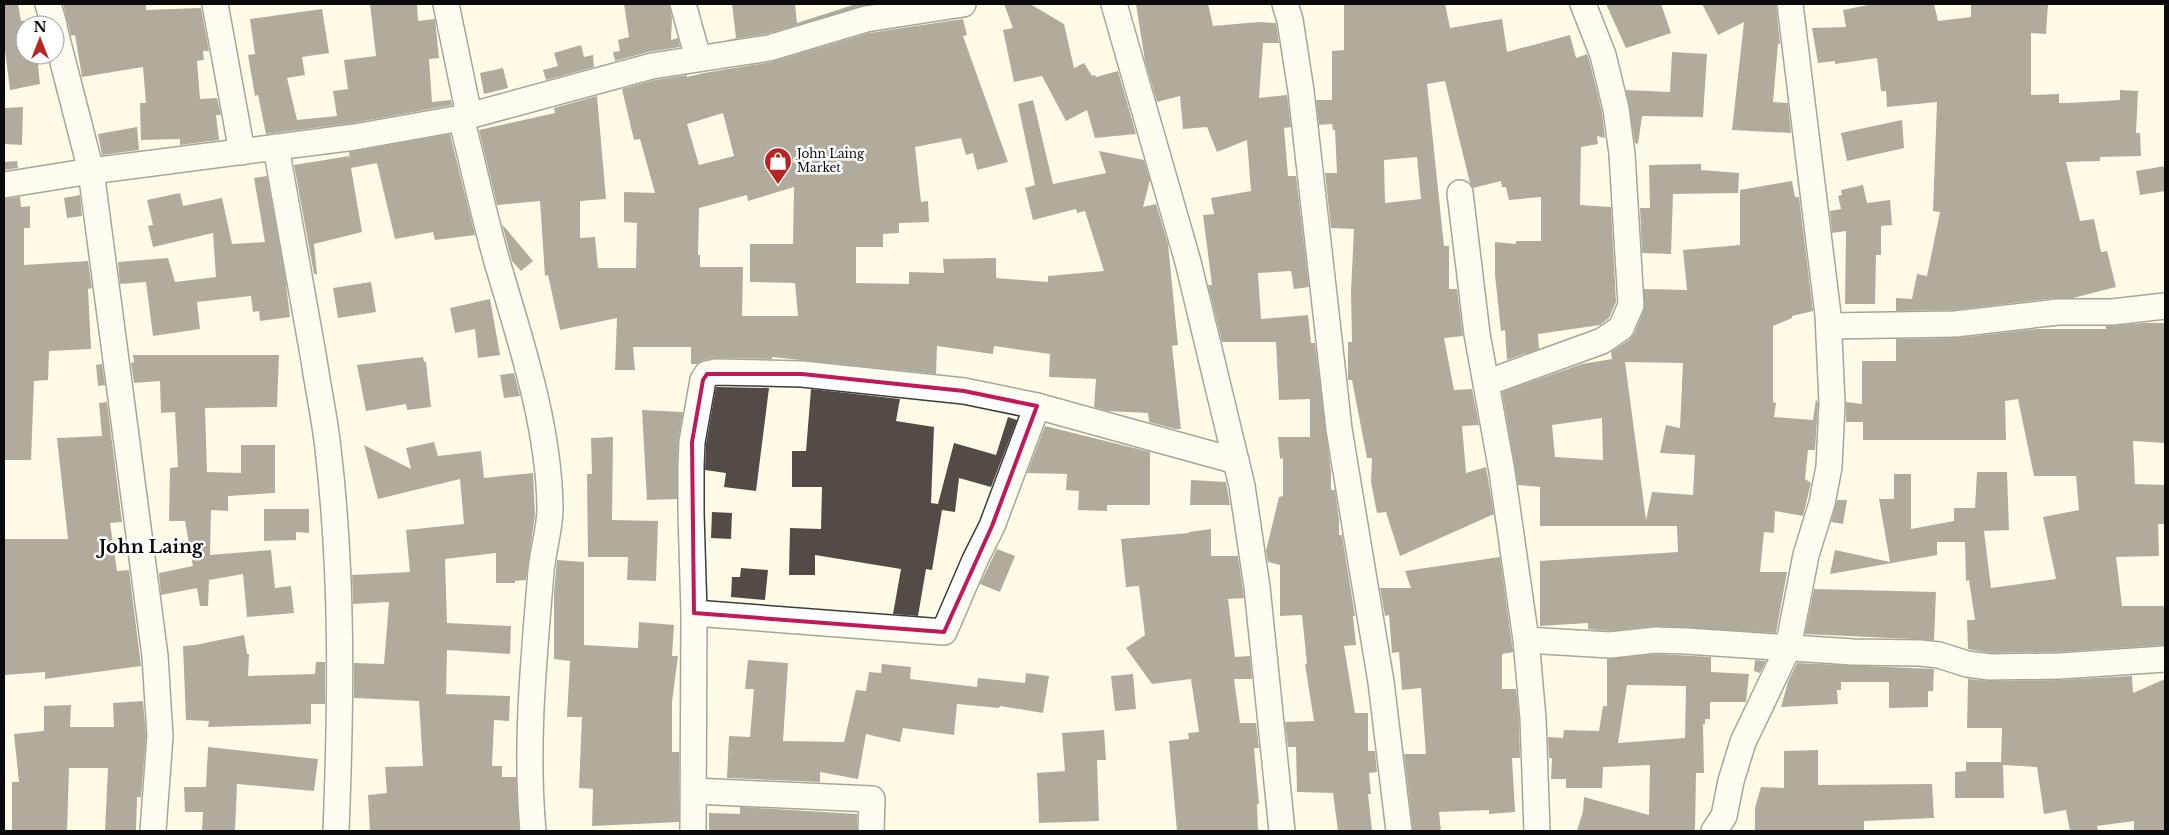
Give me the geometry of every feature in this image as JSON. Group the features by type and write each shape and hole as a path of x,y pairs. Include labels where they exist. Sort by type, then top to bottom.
{"street":[{"path":"215,4 242,152"},
{"path":"446,4 465,117 497,262 525,356 544,442 550,509 542,569 531,692 528,760 533,831"},
{"path":"683,4 698,58"},
{"path":"4,185 91,171 355,137 465,117 652,66 698,58 741,54 769,48 843,14 866,19 963,4"},
{"path":"1114,4 1188,262 1242,486 1257,587 1282,831"},
{"path":"1285,4 1301,91 1339,429 1381,682 1399,831"},
{"path":"1486,383 1602,341 1621,328 1631,306 1622,154 1616,109 1603,55 1583,4"},
{"path":"1714,831 1724,816 1733,774 1743,742 1788,648 1806,555 1822,503 1829,467 1832,403 1829,326 1790,4"},
{"path":"64,65 91,171 155,656 160,736 153,831"},
{"path":"276,147 300,275 328,448 336,528 340,737 336,831"},
{"path":"1460,193 1477,334 1503,481 1526,640 1533,718 1537,831"},
{"path":"1829,326 1955,324 2058,312 2112,312 2165,306"},
{"path":"693,831 694,612 691,513 692,442 703,380 707,374 716,372 802,374 964,391 1037,406 1236,461"},
{"path":"694,612 944,632 992,526 1037,406"},
{"path":"1526,640 1610,645 1656,640 1686,641 1939,655 1967,664 1990,666 2051,666 2165,660"},
{"path":"694,791 872,799 871,831"}],"highlighted area":[{"path":"707,374 802,374 964,391 1037,406 992,526 944,632 694,613 692,442 703,380"}],"building":[{"path":"4,4 18,4 20,15 15,15 15,65 38,65 40,84 10,90 4,42"},
{"path":"63,4 146,4 146,10 201,8 209,51 203,51 204,60 197,61 200,99 217,98 221,115 216,115 219,140 180,145 180,139 141,140 140,103 146,103 143,67 82,77 75,35 71,36"},
{"path":"370,4 417,4 418,21 435,19 439,58 429,59 432,102 451,100 452,105 353,123 266,134 258,95 255,96 248,55 255,54 250,19 322,9 329,53 302,57 305,75 287,78 297,120 337,116 333,91 348,89 344,60 376,56"},
{"path":"624,4 669,4 672,18 671,40 678,38 680,47 648,52 615,61 613,52 620,51 618,40 629,37"},
{"path":"732,4 795,4 797,23 856,4 871,4 766,34 723,41 736,38"},
{"path":"1004,4 1030,4 1064,24 1074,68 1084,63 1092,76 1095,75 1096,77 1118,71 1136,134 1095,138 1087,110 1066,121 1042,76 1014,82 1003,30 1013,28"},
{"path":"1136,4 1208,4 1213,26 1259,22 1276,23 1279,43 1263,43 1259,98 1287,95 1291,127 1284,128 1288,176 1296,176 1309,287 1294,289 1291,271 1258,273 1261,319 1308,315 1311,343 1315,343 1331,471 1331,490 1335,490 1339,535 1342,535 1355,616 1353,616 1356,645 1344,646 1355,713 1368,713 1368,751 1375,751 1377,772 1369,773 1371,794 1368,794 1372,831 1338,831 1333,793 1297,792 1296,747 1288,747 1285,722 1314,721 1305,664 1307,664 1302,615 1280,616 1280,565 1268,562 1266,551 1279,497 1283,496 1283,458 1280,459 1278,437 1310,437 1310,399 1279,400 1276,342 1222,342 1208,285 1212,285 1203,215 1214,214 1211,198 1251,191 1247,140 1217,152 1207,127 1183,129 1180,96 1157,102 1145,61"},
{"path":"1344,4 1445,4 1450,28 1502,19 1507,52 1570,35 1576,58 1587,54 1589,59 1602,112 1605,138 1597,136 1598,144 1581,147 1580,205 1611,207 1616,302 1609,318 1600,325 1538,334 1539,349 1507,360 1505,330 1501,331 1495,275 1495,242 1516,244 1516,241 1541,241 1541,197 1509,200 1506,187 1502,187 1501,181 1473,188 1470,183 1445,81 1427,84 1444,246 1449,246 1449,289 1457,289 1463,336 1444,338 1454,390 1472,389 1479,425 1462,426 1466,473 1486,467 1494,514 1400,556 1386,512 1377,513 1371,482 1372,458 1367,458 1352,380 1348,380 1348,342 1352,342 1351,291 1354,229 1331,228 1325,173 1337,173 1335,130 1333,130 1332,124 1319,125 1316,100 1332,100 1332,51 1344,50","holes":["1417,157 1421,199 1385,203 1384,160"]},
{"path":"1606,4 1661,4 1671,33 1626,48"},
{"path":"1702,4 1776,4 1780,44 1778,44 1773,102 1788,103 1791,133 1732,130 1744,22 1718,35"},
{"path":"1873,4 1934,4 1938,21 1971,17 1971,4 2048,4 2046,34 2031,33 2031,95 2059,94 2059,103 2068,103 2120,100 2120,90 2138,91 2136,133 2140,133 2141,156 2100,157 2100,161 2066,162 2080,221 2094,219 2101,252 2107,251 2116,287 2073,298 2056,298 1954,310 1896,311 1896,298 1912,299 1917,274 1927,276 1940,212 1933,211 1937,102 1887,107 1886,91 1881,91 1877,58 1835,64 1835,61 1818,63 1812,28 1846,27 1843,10"},
{"path":"963,19 967,35 963,36 1008,162 977,170 973,153 966,155 961,138 915,147 921,202 928,201 929,222 899,223 899,233 883,234 883,247 856,247 856,283 909,284 909,272 944,273 943,259 996,258 996,278 1048,282 1048,276 1104,271 1085,211 1077,213 1076,209 1033,220 1025,188 1035,185 1018,104 1033,100 1053,184 1106,173 1099,151 1144,160 1150,180 1143,207 1156,204 1168,244 1178,345 1172,346 1181,429 1149,422 1148,413 1108,411 1094,407 1096,379 1049,377 1050,354 994,346 993,354 937,346 936,374 772,357 772,359 716,358 691,364 691,347 633,347 635,370 615,370 617,318 560,330 548,275 545,276 540,201 497,205 479,130 555,113 554,108 597,96 606,199 580,201 580,238 595,237 598,268 636,268 637,223 624,222 624,192 655,193 640,139 634,140 622,89 655,80 687,75 687,77 771,62 869,33","holes":["723,113 734,156 699,165 687,124","794,187 793,244 750,244 750,282 795,283 798,316 742,316 743,267 700,267 700,255 698,255 699,208 747,195 748,201"]},
{"path":"581,45 584,57 593,55 594,67 546,80 543,70 558,66 554,53"},
{"path":"1672,52 1707,54 1703,117 1642,116 1638,144 1635,143 1626,90 1670,92"},
{"path":"503,68 508,88 484,94 480,73"},
{"path":"23,107 22,145 4,144 4,108"},
{"path":"1902,120 1904,148 1847,161 1841,133"},
{"path":"137,127 139,150 102,155 98,134"},
{"path":"450,134 475,235 435,240 433,232 395,239 377,163 351,168 362,232 314,244 317,274 314,274 294,165 349,156 350,159 349,152"},
{"path":"17,161 18,168 4,170 4,162"},
{"path":"1701,164 1701,170 1739,173 1738,193 1673,194 1671,254 1642,253 1640,208 1650,208 1649,165"},
{"path":"2165,166 2165,191 2140,195 2136,171"},
{"path":"267,176 285,275 290,317 260,321 259,311 253,312 251,296 197,302 200,329 153,336 146,282 120,284 118,262 168,258 175,282 216,277 213,233 153,247 148,226 153,225 147,200 180,193 183,206 222,198 232,244 265,242 254,178"},
{"path":"1792,181 1795,197 1799,197 1813,311 1792,316 1792,318 1773,326 1773,402 1776,403 1774,417 1813,420 1816,399 1818,403 1815,450 1808,450 1805,479 1811,483 1803,516 1775,511 1774,533 1764,532 1760,572 1787,572 1776,633 1656,626 1610,631 1588,629 1588,623 1540,626 1540,561 1678,552 1677,526 1540,526 1540,487 1518,485 1502,392 1582,364 1612,359 1611,352 1629,340 1634,334 1644,310 1644,289 1687,290 1683,250 1740,245 1740,190","holes":["1625,362 1683,363 1680,428 1666,425 1660,453 1695,455 1693,495 1652,492 1646,520","1602,418 1603,460 1555,457 1552,425"]},
{"path":"1863,185 1867,203 1890,200 1892,225 1881,226 1881,255 1876,255 1875,304 1845,304 1846,231 1832,233 1830,211 1841,209 1838,196 1842,195 1841,190"},
{"path":"80,195 82,216 67,218 64,198"},
{"path":"20,197 21,207 30,206 30,228 24,228 24,265 88,261 92,288 88,289 91,349 49,351 48,380 34,381 31,460 4,460 4,199"},
{"path":"502,224 533,261 521,271 512,261"},
{"path":"371,282 376,312 338,318 333,288"},
{"path":"490,299 500,355 478,358 475,329 455,333 450,308"},
{"path":"2165,323 2165,443 2133,441 2135,484 2165,485 2165,524 2158,524 2159,556 2116,557 2122,606 2165,606 2165,645 2059,652 1991,653 1968,649 1967,620 1975,620 1969,580 1966,581 1965,542 1937,542 1937,555 1830,574 1835,550 1890,562 1879,499 1894,499 1894,474 1911,474 1911,529 1954,521 1954,508 1975,508 1977,472 2007,472 2009,530 1984,531 1991,588 2056,579 2043,517 2079,510 2076,476 2034,476 2018,399 2005,401 2006,440 1863,440 1863,422 1846,422 1846,402 1862,404 1862,361 1896,361 1896,339 1957,338 2037,329 2106,329 2106,326"},
{"path":"133,355 279,355 277,407 205,408 207,472 241,473 241,445 275,445 275,493 228,496 228,511 211,510 210,555 271,550 275,588 291,586 294,613 247,617 243,574 209,580 208,606 200,606 197,588 161,595 159,573 193,566 185,521 169,521 170,468 178,467 175,412 161,413 160,381 134,383 131,363 134,362"},
{"path":"423,357 424,362 426,362 431,407 407,410 406,404 366,411 357,365"},
{"path":"102,364 105,385 98,386 96,365"},
{"path":"514,373 520,396 504,398 500,375"},
{"path":"716,387 769,388 756,491 724,487 726,473 705,470 706,444"},
{"path":"811,389 900,399 896,421 934,427 931,503 938,504 954,443 996,455 1008,417 1017,420 991,487 959,478 955,512 942,510 932,570 926,569 918,616 893,614 901,569 815,555 815,575 789,575 790,528 821,529 822,487 792,487 792,451 806,451"},
{"path":"107,402 122,522 110,523 117,571 129,570 141,666 45,679 45,672 4,675 4,539 68,539 57,438 102,436 99,403"},
{"path":"642,410 683,412 678,441 677,499 647,500"},
{"path":"1045,426 1150,452 1150,505 1107,505 1107,511 1078,510 1079,491 1066,490 1067,474 1027,473"},
{"path":"613,437 612,520 658,521 656,581 627,580 628,557 588,557 587,474 592,474 591,438"},
{"path":"434,442 438,456 481,451 484,478 533,473 535,515 526,580 515,581 515,583 496,583 496,553 445,559 447,623 511,626 510,654 447,650 446,694 510,696 509,721 494,720 492,766 502,766 502,777 516,777 519,831 370,831 368,795 387,793 385,767 423,766 419,701 354,698 354,663 384,664 389,602 353,604 352,575 410,572 406,530 464,524 460,479 378,499 364,445 411,469 406,448"},
{"path":"1191,480 1226,482 1230,505 1190,505"},
{"path":"1837,500 1847,500 1843,524 1831,522"},
{"path":"264,509 309,509 309,533 296,532 296,540 264,541"},
{"path":"712,512 732,513 731,539 711,538"},
{"path":"1211,529 1211,556 1238,556 1244,598 1228,599 1235,657 1250,656 1252,679 1234,679 1240,723 1256,723 1259,748 1254,748 1259,804 1257,804 1258,831 1177,831 1169,741 1189,739 1188,733 1199,732 1191,679 1152,684 1126,648 1145,635 1139,586 1126,587 1121,539 1189,533"},
{"path":"997,549 1015,556 1000,592 980,584"},
{"path":"1500,557 1513,652 1502,654 1502,689 1516,689 1519,719 1520,758 1512,758 1515,812 1489,814 1489,810 1439,812 1441,831 1413,831 1404,754 1426,754 1421,688 1402,690 1399,652 1392,653 1389,615 1385,616 1380,588 1411,588 1405,571"},
{"path":"557,560 584,562 584,645 638,648 639,622 674,625 672,656 678,656 672,702 672,752 679,752 679,822 592,826 593,789 579,788 582,717 567,717 570,661 554,659 554,593"},
{"path":"741,568 768,570 765,600 731,597 732,577 740,577"},
{"path":"1814,589 1936,592 1934,640 1805,634"},
{"path":"244,635 247,654 249,654 248,676 315,674 316,662 325,662 325,704 311,704 311,724 208,727 209,721 186,720 183,646"},
{"path":"1657,654 1711,657 1711,672 1749,674 1746,702 1710,702 1710,719 1705,719 1705,724 1703,724 1704,773 1696,773 1695,831 1577,831 1583,811 1584,797 1649,815 1650,765 1603,767 1602,788 1566,788 1566,779 1551,779 1552,758 1549,758 1548,737 1563,738 1564,730 1599,731 1603,706 1607,706 1607,659","holes":["1627,685 1686,686 1685,738 1618,743"]},
{"path":"748,660 788,663 783,741 844,742 856,690 866,691 869,672 881,673 882,664 911,667 910,679 977,687 978,678 1025,683 1026,673 1049,676 1043,713 1000,706 999,708 957,704 954,735 903,728 900,742 866,734 858,779 820,772 820,782 727,778 729,736 750,737 754,689 745,689"},
{"path":"1755,660 1766,661 1760,673 1754,671"},
{"path":"1797,663 1934,669 1933,691 1928,691 1928,707 1889,708 1889,682 1841,682 1841,690 1837,690 1838,704 1781,707 1788,682"},
{"path":"1133,674 1136,709 1115,711 1111,676"},
{"path":"2132,676 2133,693 2165,679 2165,831 2134,831 2134,821 2097,826 2098,830 2070,831 2066,810 2044,814 2037,767 2003,765 2004,798 1955,798 1955,772 1966,771 1966,762 2001,762 2002,728 1967,728 1968,679 1990,681 2060,680"},
{"path":"143,701 146,736 141,797 137,797 136,831 105,831 108,768 69,768 67,831 12,831 12,782 19,782 14,734 44,731 44,706 71,705 70,727 114,727 113,703"},
{"path":"1104,730 1106,760 1097,760 1099,821 1039,823 1037,773 1065,771 1062,733"},
{"path":"208,747 318,759 314,791 237,784 235,831 202,830 203,812 185,812 184,787 206,787"},
{"path":"1818,750 1818,785 1932,784 1934,818 1864,821 1864,831 1755,831 1755,808 1761,787 1784,788 1784,751"},
{"path":"740,807 857,814 857,831 709,831 709,813 740,814"}],"place":[{"name":"John Laing Market","path":"778,185"}],"district":[{"name":"John Laing","path":"151,547"}]}
